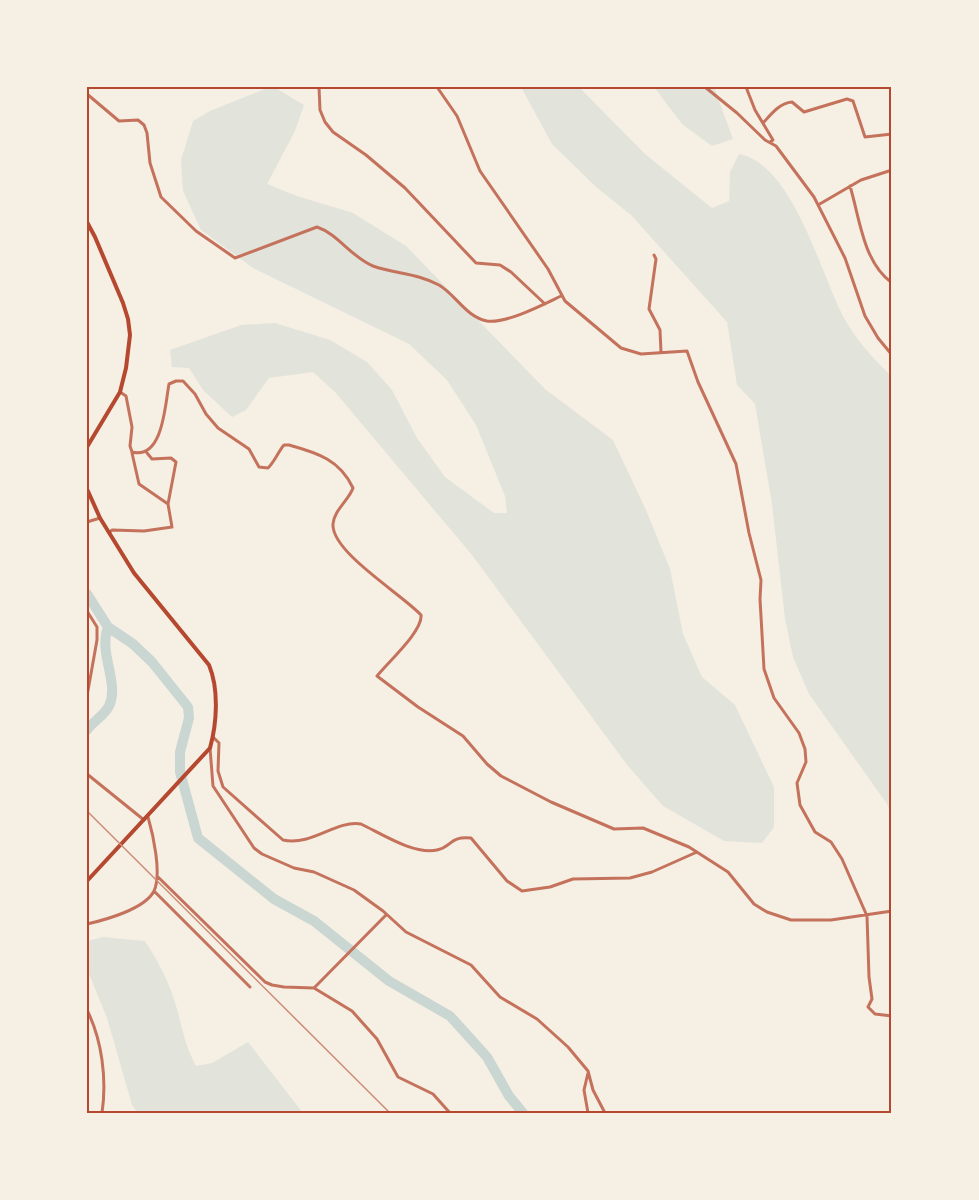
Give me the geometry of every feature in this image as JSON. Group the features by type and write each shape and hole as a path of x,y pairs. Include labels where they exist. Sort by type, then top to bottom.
{"main road":[{"path":"87,222 128,319 128,354 120,392 87,447"},
{"path":"87,489 100,518 134,573 208,665 213,676 215,722 210,748 87,881"}],"street":[{"path":"319,87 320,110 325,122 333,132 366,155 405,188 476,263 500,265 511,272 545,304"},
{"path":"437,87 457,116 480,171 548,269 561,296 621,348 641,354 687,351 736,464 749,533 762,580 760,599 764,669 774,698 799,733 805,749 806,762 797,783 800,805 815,832 831,842 842,859 867,916 872,999 868,1007 875,1014 892,1016"},
{"path":"705,87 770,142 783,156 818,205 845,258 865,316 892,356"},
{"path":"746,87 755,110 773,140 770,142"},
{"path":"87,94 119,121 138,120 144,124 150,163 161,197 196,231 235,258 317,226 327,230 350,251 373,266 418,275 439,285 467,311 487,321 506,318 561,296"},
{"path":"764,122 774,110 788,102 792,102 804,112 848,99 854,101 865,137 892,134"},
{"path":"818,205 861,180 892,170"},
{"path":"850,186 871,260 881,275 892,283"},
{"path":"654,255 656,259 649,309 660,330 662,352"},
{"path":"132,453 139,454 153,447 157,440 169,384 183,381 191,388 206,414 218,428 249,449 259,467 268,468 274,463 285,445 301,448 328,459 347,475 353,488 351,496 339,509 334,521 335,535 372,575 422,615 422,621 411,636 377,676 418,707 463,736 487,764 501,776 551,802 614,829 643,828 697,852 728,872 754,904 781,918 831,920 892,911"},
{"path":"120,392 126,396 132,426 130,446 139,484 168,504"},
{"path":"109,533 112,530 144,531 172,527 168,504 176,462 171,458 152,459 146,452"},
{"path":"87,522 100,518"},
{"path":"87,611 97,627 97,640 87,696"},
{"path":"213,737 219,742 218,771 223,787 283,840 293,842 304,840 352,823 361,824 417,850 440,849 454,838 471,838 507,881 522,891 550,887 573,879 630,879 697,852"},
{"path":"210,748 213,786 254,848 294,868 314,872 354,890 387,914 406,932 471,965 500,997 546,1026 568,1047 588,1071 593,1089 605,1113"},
{"path":"87,774 146,819 152,829 157,876 154,891 141,903 118,915 87,924"},
{"path":"157,876 265,982 272,986 314,988 352,1011 377,1039 398,1077 433,1094 450,1113"},
{"path":"154,891 250,987"},
{"path":"314,988 387,914"},
{"path":"87,1010 98,1037 104,1080 102,1113"},
{"path":"588,1071 584,1090 588,1113"}],"shaded area":[{"path":"274,87 304,105 295,131 267,184 353,213 406,246 545,389 613,440 646,510 670,569 683,634 702,677 735,705 774,787 774,827 762,843 724,841 663,806 628,766 472,555 335,392 313,372 269,378 246,410 232,417 203,390 189,368 172,367 170,350 241,325 275,323 330,340 367,362 392,390 417,438 445,477 494,513 507,513 505,496 476,425 447,380 409,344 253,268 201,230 183,191 181,160 193,121 210,111"},
{"path":"521,87 579,87 645,154 712,208 729,201 730,172 739,154 758,162 775,177 790,198 803,222 834,297 853,333 892,377 892,815 887,804 809,694 793,657 785,619 772,504 755,404 737,385 727,322 631,215 596,187 552,144"},
{"path":"654,87 714,87 733,139 712,146 682,124"},
{"path":"103,937 145,941 167,982 196,1066 212,1063 248,1042 303,1113 138,1113 132,1105 107,1018 87,969 87,941"}],"waterway":[{"path":"87,594 108,627 105,648 112,688 109,706 87,730"},
{"path":"108,627 133,644 152,662 188,707 189,718 180,752 180,772 198,838 274,899 314,921 389,981 450,1016 487,1057 509,1096 523,1113"}],"railway":[{"path":"87,811 390,1113"}]}
